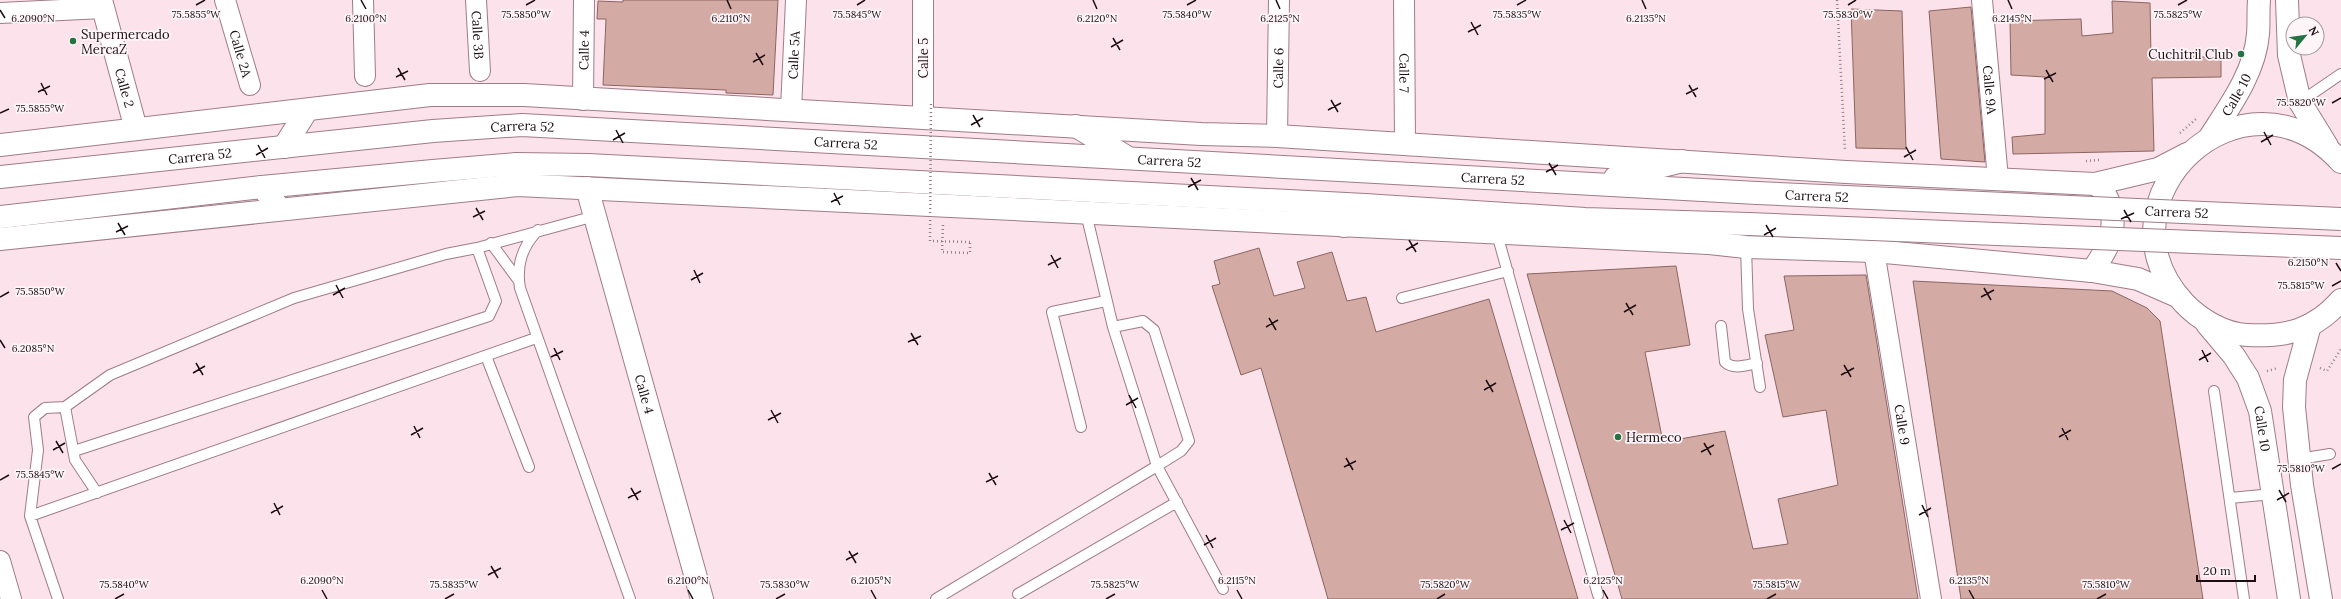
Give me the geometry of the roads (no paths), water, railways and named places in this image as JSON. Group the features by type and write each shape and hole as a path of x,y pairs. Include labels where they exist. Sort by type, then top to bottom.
{"main road":[{"name":"Calle 10","path":"2210,137 2235,100 2250,69 2258,35 2258,0"},
{"path":"2287,0 2289,55 2300,102 2335,155"},
{"name":"Calle 2","path":"102,4 136,129"},
{"name":"Carrera 52","path":"0,145 430,95 524,95 583,100 791,110 927,110 1076,126 1201,134 1277,136 1405,145 2095,184 2158,169 2187,154"},
{"path":"284,147 307,110"},
{"path":"2335,155 2301,132 2269,124 2237,127 2210,137 2187,154 2171,174 2160,197 2155,223 2156,249 2164,274 2177,296 2205,321 2239,335 2276,336 2310,325 2338,306"},
{"name":"Carrera 52","path":"0,177 433,131 522,125 1756,193 2341,219"},
{"path":"1076,126 1128,158"},
{"path":"1594,184 1682,161"},
{"path":"0,217 262,187 516,164 588,165 1365,205 1585,219 1749,224 2341,248"},
{"path":"2092,271 2112,238 2114,218 2107,196 2095,184"},
{"path":"0,239 518,185 1746,247 1874,251 2092,271 2138,279 2177,296"},
{"path":"262,187 280,209"},
{"name":"Calle 4","path":"587,188 702,599"},
{"path":"1344,226 1365,205"},
{"path":"1585,219 1709,244"},
{"name":"Calle 10","path":"2205,321 2234,356 2248,378 2260,410 2290,599"},
{"path":"2310,325 2295,380 2294,407 2299,459 2321,599"}],"street":[{"name":"Calle 2A","path":"225,0 250,85"},
{"path":"363,0 365,76"},
{"name":"Calle 3B","path":"476,0 480,71"},
{"name":"Calle 4","path":"583,100 584,0"},
{"name":"Calle 5A","path":"791,110 796,0"},
{"name":"Calle 5","path":"923,0 927,110"},
{"name":"Calle 6","path":"1277,136 1279,0"},
{"name":"Calle 7","path":"1404,0 1405,145"},
{"name":"Calle 9A","path":"1982,0 1998,179"},
{"path":"0,13 102,4"},
{"name":"Calle 9","path":"1874,251 1931,599"},
{"path":"0,562 11,599"}],"lane":[{"path":"2300,102 2341,74"},
{"path":"1086,213 1113,327 1157,466 1223,589"},
{"path":"58,599 30,516 38,450 34,417 46,408 65,407 110,375 294,298 446,254 477,248 490,243 595,216"},
{"path":"519,281 522,252 526,242 538,230"},
{"path":"1497,234 1598,595"},
{"path":"490,243 519,281 536,338 630,599"},
{"path":"1746,247 1748,309 1760,387"},
{"path":"74,452 489,316 496,301 477,248"},
{"path":"1402,298 1508,271"},
{"path":"1081,427 1052,312 1106,301"},
{"path":"936,599 1181,452 1189,441 1154,330 1143,321 1113,327"},
{"path":"1721,326 1725,362 1728,365 1736,366 1756,363"},
{"path":"30,516 536,338"},
{"path":"486,356 529,467"},
{"path":"2214,391 2244,599"},
{"path":"65,407 75,460 97,493"},
{"path":"2299,459 2330,454"},
{"path":"2230,498 2273,494"},
{"path":"1018,594 1177,502"}],"place":[{"name":"Supermercado MercaZ","path":"73,41"},
{"name":"Cuchitril Club","path":"2241,54"},
{"name":"Hermeco","path":"1618,437"}]}
